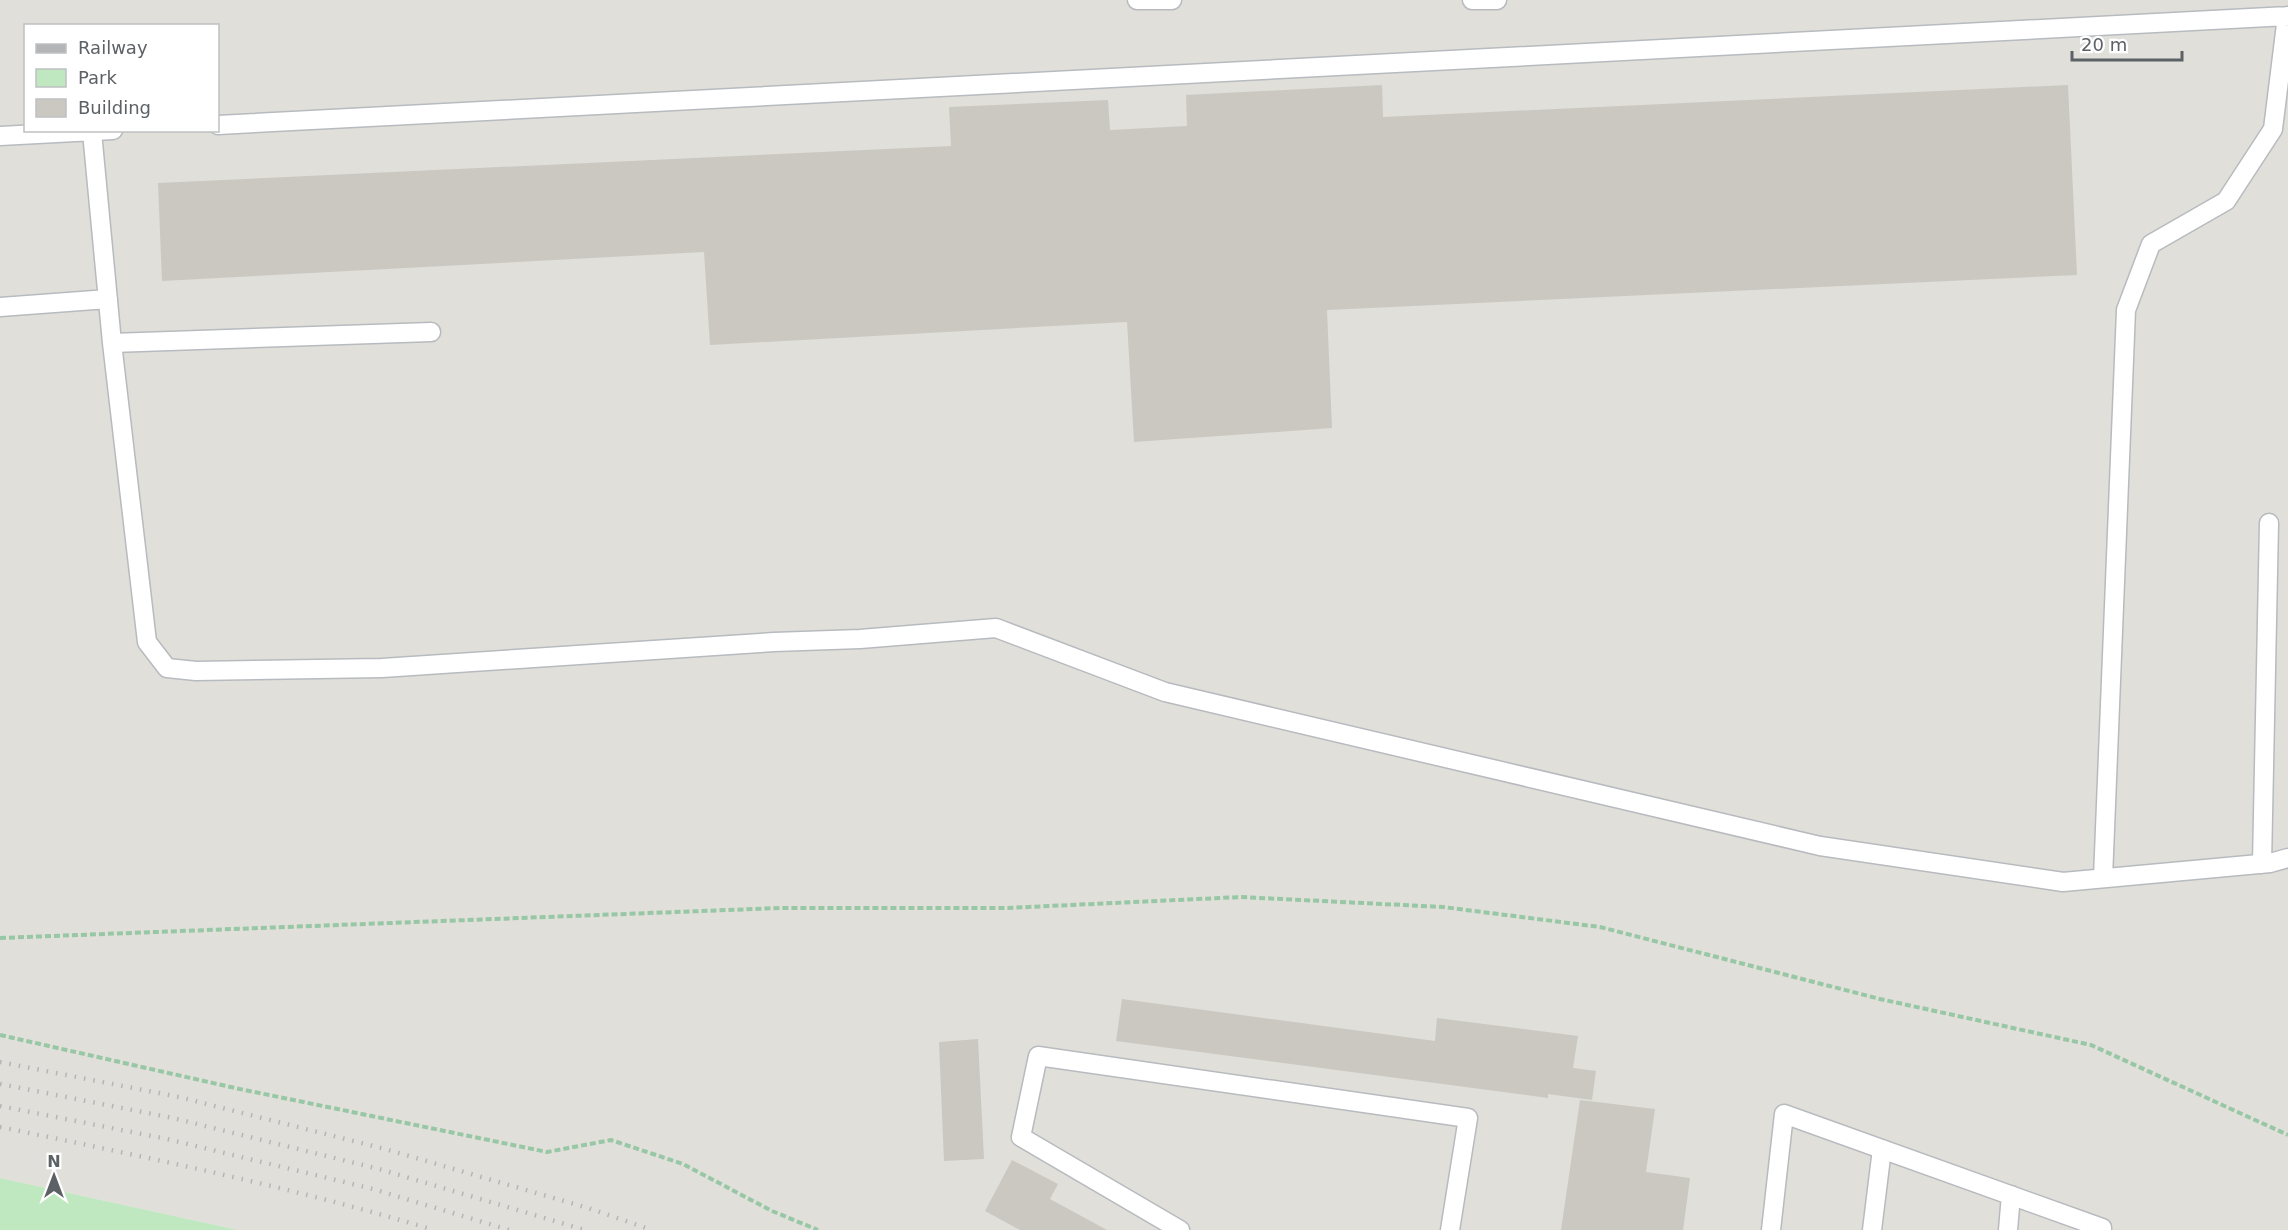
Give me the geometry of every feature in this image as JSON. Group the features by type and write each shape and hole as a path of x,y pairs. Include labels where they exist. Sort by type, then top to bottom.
{"lane":[{"path":"1137,0 1172,0"},
{"path":"1472,0 1497,0"},
{"path":"219,125 2287,16 2273,129 2226,201 2151,244 2126,310 2103,878"},
{"path":"0,136 92,132 112,343 147,642 167,668 196,671 382,668 774,642 860,639 996,628 1165,692 1820,846 2063,882 2262,864 2288,858"},
{"path":"0,307 108,299"},
{"path":"112,343 431,332"},
{"path":"2262,864 2269,523"},
{"path":"1180,1230 1021,1137 1038,1056 1467,1118 1450,1230"},
{"path":"1771,1230 1784,1114 2102,1227 2102,1230"},
{"path":"1872,1230 1882,1149"},
{"path":"2008,1230 2011,1195"}],"path":[{"path":"0,938 780,908 1007,908 1241,897 1443,907 1600,927 1880,999 2091,1045 2288,1135"},
{"path":"0,1035 235,1088 547,1152 611,1140 683,1164 772,1211 818,1230"}],"shaded area":[{"path":"0,0 2288,0 2288,1230 238,1230 0,1178"}],"green space":[{"path":"0,1178 238,1230 0,1230"}],"building":[{"path":"1382,85 1383,117 2068,85 2077,275 1327,310 1332,428 1134,442 1127,322 710,345 704,252 162,281 158,183 951,146 949,107 1108,100 1110,130 1187,126 1186,95"},
{"path":"1122,999 1435,1041 1437,1018 1578,1036 1573,1068 1596,1071 1592,1100 1548,1094 1548,1098 1116,1041"},
{"path":"978,1039 984,1159 944,1161 939,1042"},
{"path":"1580,1100 1655,1109 1646,1172 1690,1178 1683,1230 1561,1230"},
{"path":"1012,1160 1058,1184 1050,1199 1107,1230 1020,1230 985,1211"}],"railway":[{"path":"0,1062 179,1097 385,1149 588,1208 652,1230"},
{"path":"0,1084 173,1118 379,1169 585,1230"},
{"path":"0,1106 167,1139 373,1189 509,1230"},
{"path":"0,1127 273,1186 434,1230"}]}
